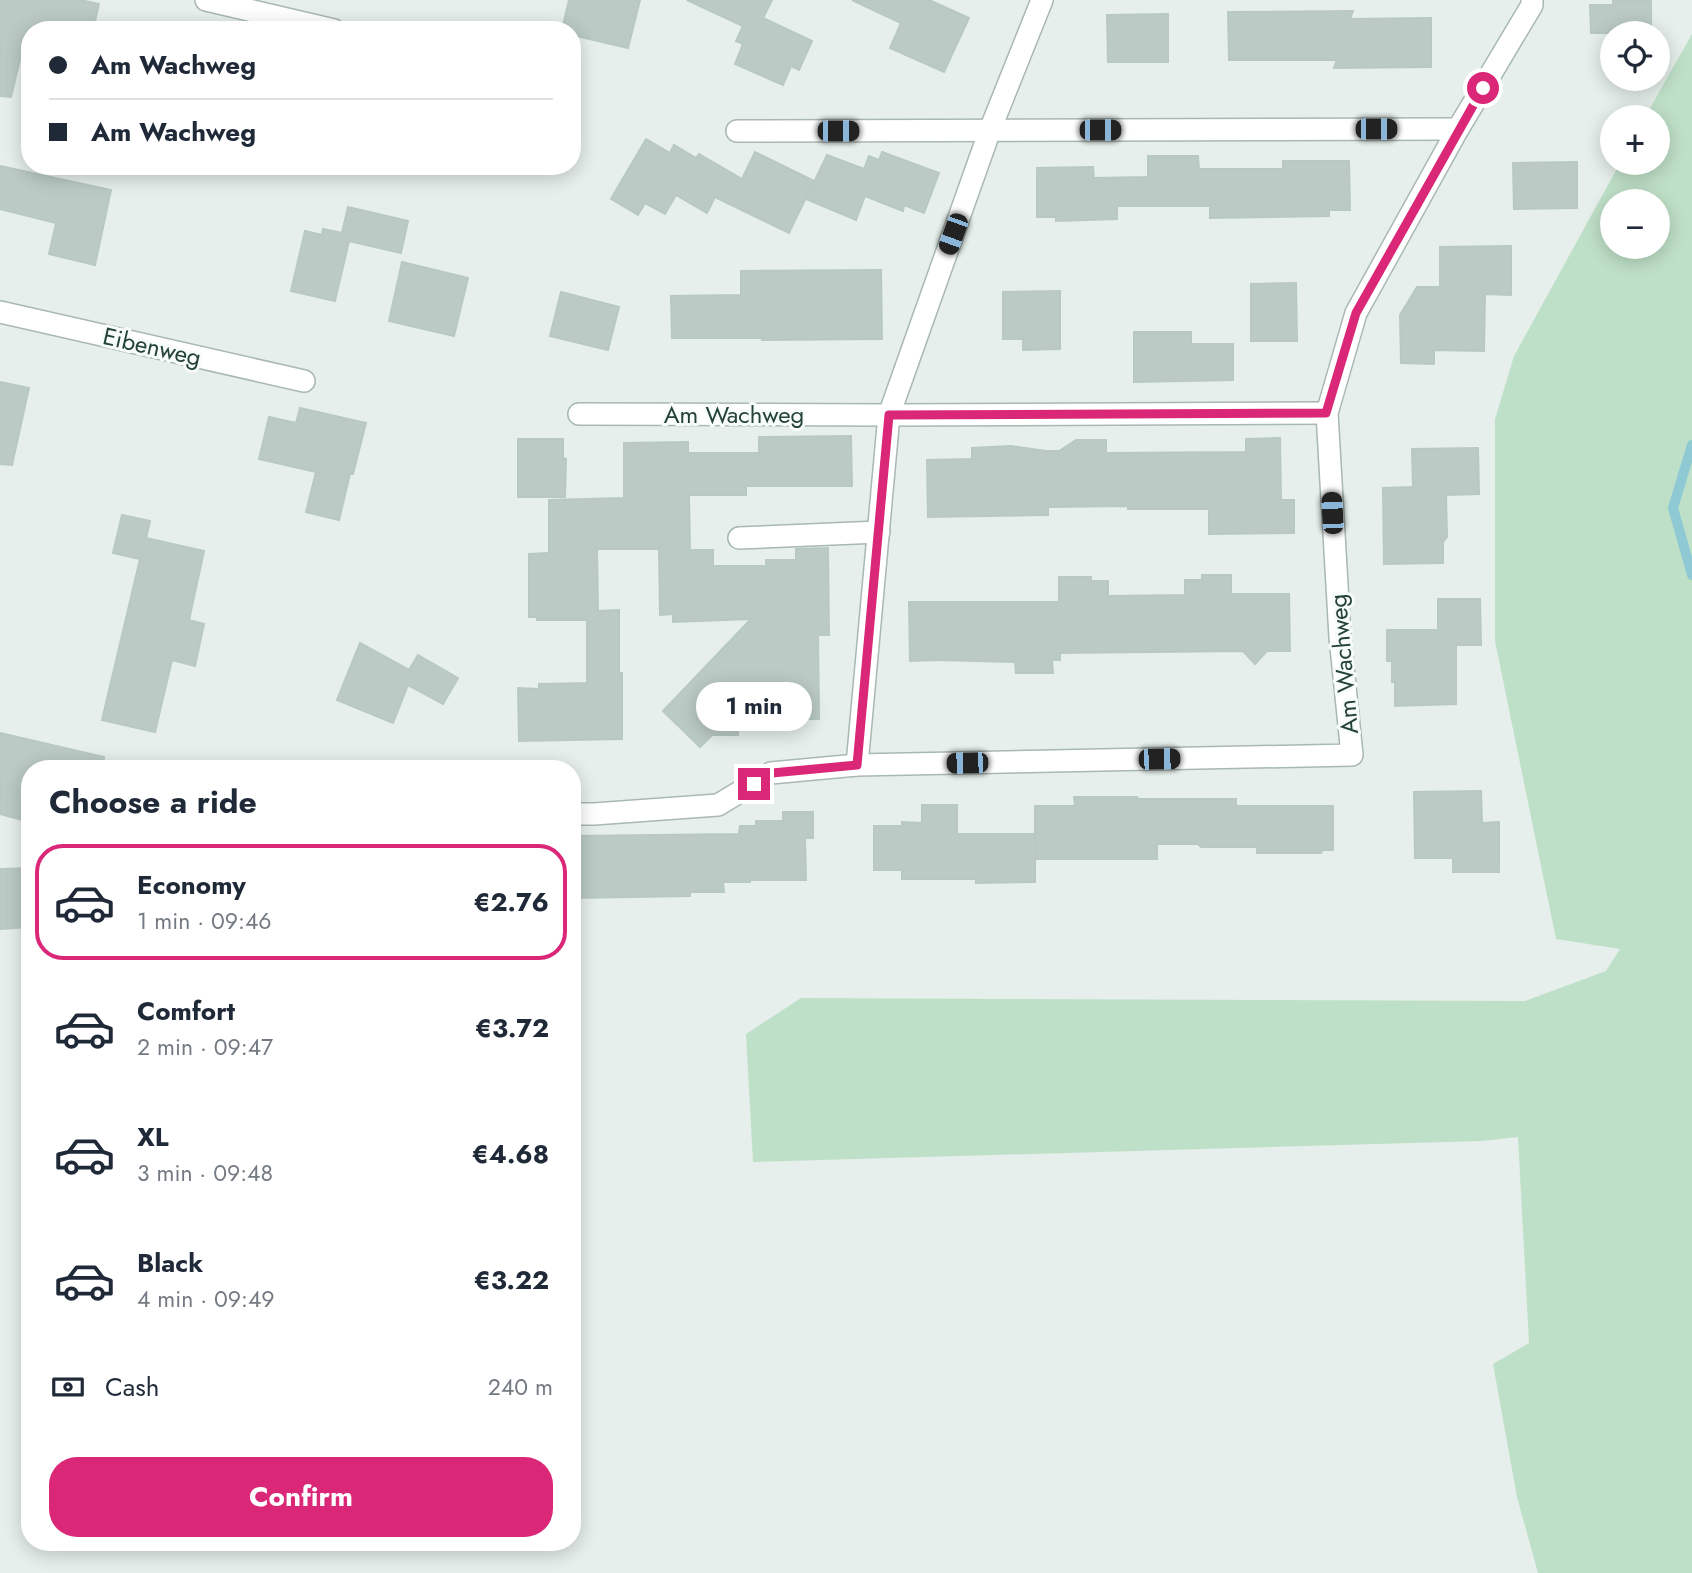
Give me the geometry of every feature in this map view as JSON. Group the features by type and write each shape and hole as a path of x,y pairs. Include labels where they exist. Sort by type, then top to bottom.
{"street":[{"path":"206,0 296,21"},
{"path":"857,765 889,415 990,130 1042,0"},
{"name":"Am Wachweg","path":"581,814 718,805 772,773 857,765 1352,755 1340,637 1326,413 1356,313 1458,129 1532,5 1532,0"},
{"path":"737,131 1458,129"},
{"name":"Eibenweg","path":"0,312 304,381"},
{"name":"Am Wachweg","path":"579,414 1326,413"},
{"path":"739,538 879,532"}],"green space":[{"path":"1692,34 1692,1573 1538,1573 1517,1497 1493,1364 1529,1343 1518,1137 1482,1141 753,1162 746,1034 801,998 1525,1001 1606,971 1620,949 1556,939 1495,641 1495,419 1514,356 1600,199 1600,259 1670,259 1670,189 1606,189 1613,175 1670,175 1670,105 1652,105 1660,91 1670,91 1670,73"}],"building":[{"path":"0,0 80,0 99,4 95,21 21,21 21,55 11,97 0,96"},
{"path":"569,0 640,0 628,48 581,37 581,21 564,21"},
{"path":"687,0 772,0 763,18 812,41 799,70 791,66 783,85 735,64 743,44 736,41 743,26"},
{"path":"852,0 929,0 969,18 944,72 890,48 901,23"},
{"path":"1613,1 1651,1 1651,21 1600,21 1600,33 1591,33 1590,5 1613,5"},
{"path":"1353,11 1350,19 1431,18 1431,67 1334,68 1337,60 1229,60 1228,12"},
{"path":"1168,14 1168,62 1108,62 1107,15"},
{"path":"646,139 670,153 674,145 696,158 699,154 742,179 755,152 814,181 789,233 715,197 707,213 676,195 665,214 645,203 638,215 611,199"},
{"path":"882,152 939,173 924,213 904,205 903,211 865,196 856,220 806,199 827,155 864,169 869,156 879,160"},
{"path":"1148,156 1198,156 1199,169 1283,169 1283,161 1349,161 1350,210 1329,210 1329,216 1210,218 1210,206 1117,206 1117,219 1056,221 1056,217 1037,217 1037,168 1093,167 1094,178 1148,177"},
{"path":"1577,162 1577,208 1514,209 1513,163"},
{"path":"0,166 21,171 21,175 42,175 111,190 95,265 49,254 56,223 0,209"},
{"path":"348,207 408,221 401,253 349,241 335,301 291,291 305,231 322,235 323,229 342,233"},
{"path":"1511,246 1511,295 1485,294 1484,351 1434,350 1434,364 1401,363 1400,315 1417,287 1440,287 1440,247"},
{"path":"402,262 468,278 454,336 389,321"},
{"path":"881,270 882,339 672,338 671,296 741,295 741,271"},
{"path":"1296,283 1297,341 1251,341 1251,284"},
{"path":"1060,291 1060,349 1023,350 1023,339 1003,339 1003,292"},
{"path":"561,292 619,307 608,350 550,336"},
{"path":"1134,332 1191,332 1191,344 1233,344 1233,380 1134,382"},
{"path":"0,382 29,388 12,465 0,464"},
{"path":"300,408 366,423 339,520 306,512 316,472 259,459 269,417 296,423"},
{"path":"851,436 852,486 746,486 746,495 689,495 690,550 713,550 713,566 766,566 766,560 796,560 796,549 828,548 829,635 818,635 819,719 738,720 738,735 712,735 700,747 663,711 751,619 673,622 673,614 660,615 659,549 597,549 598,611 619,610 622,739 519,741 518,688 539,689 539,684 587,683 587,620 537,620 537,617 529,617 529,554 549,553 549,500 624,498 624,443 688,442 688,453 759,453 759,437"},
{"path":"1280,438 1281,500 1294,500 1294,533 1209,534 1209,509 1048,507 1048,515 928,517 927,460 972,459 972,448 1011,446 1059,451 1076,440 1106,440 1106,453 1246,452 1246,439"},
{"path":"518,439 563,439 563,458 566,459 565,497 518,497"},
{"path":"1478,448 1479,494 1446,495 1447,537 1443,542 1443,563 1384,564 1383,488 1413,487 1412,449"},
{"path":"122,515 150,521 146,538 204,551 189,620 204,624 195,666 172,660 155,732 102,720 140,559 113,553"},
{"path":"1202,575 1231,575 1231,594 1289,594 1290,651 1267,651 1255,664 1243,651 1060,653 1060,660 1052,660 1053,673 1016,673 1015,662 910,661 909,602 1059,602 1059,577 1091,577 1091,581 1108,581 1108,596 1185,595 1185,580 1202,580"},
{"path":"1438,599 1480,599 1481,645 1456,645 1456,704 1395,706 1392,661 1387,661 1387,630 1438,630"},
{"path":"360,643 409,670 418,655 458,678 443,704 408,685 393,723 337,700"},
{"path":"0,733 104,757 104,760 21,760 21,820 0,814"},
{"path":"1481,791 1482,823 1499,822 1499,872 1453,872 1453,858 1415,858 1414,792"},
{"path":"1074,797 1236,799 1236,806 1333,806 1333,850 1323,850 1321,853 1257,853 1257,847 1157,844 1157,859 1035,859 1035,806 1075,806"},
{"path":"922,805 957,805 957,834 1035,834 1035,882 976,883 976,879 902,879 902,870 874,870 874,826 902,826 902,822 922,823"},
{"path":"783,812 813,812 813,838 805,838 806,880 723,882 724,892 690,892 690,896 581,898 581,836 739,834 740,826 756,826 756,821 783,821"},
{"path":"21,868 21,928 0,929 0,869"}],"waterway":[{"path":"1692,445 1673,508 1692,575"}],"route":[{"path":"754,784 772,773 857,765 889,415 1326,413 1356,313 1483,88"}]}
